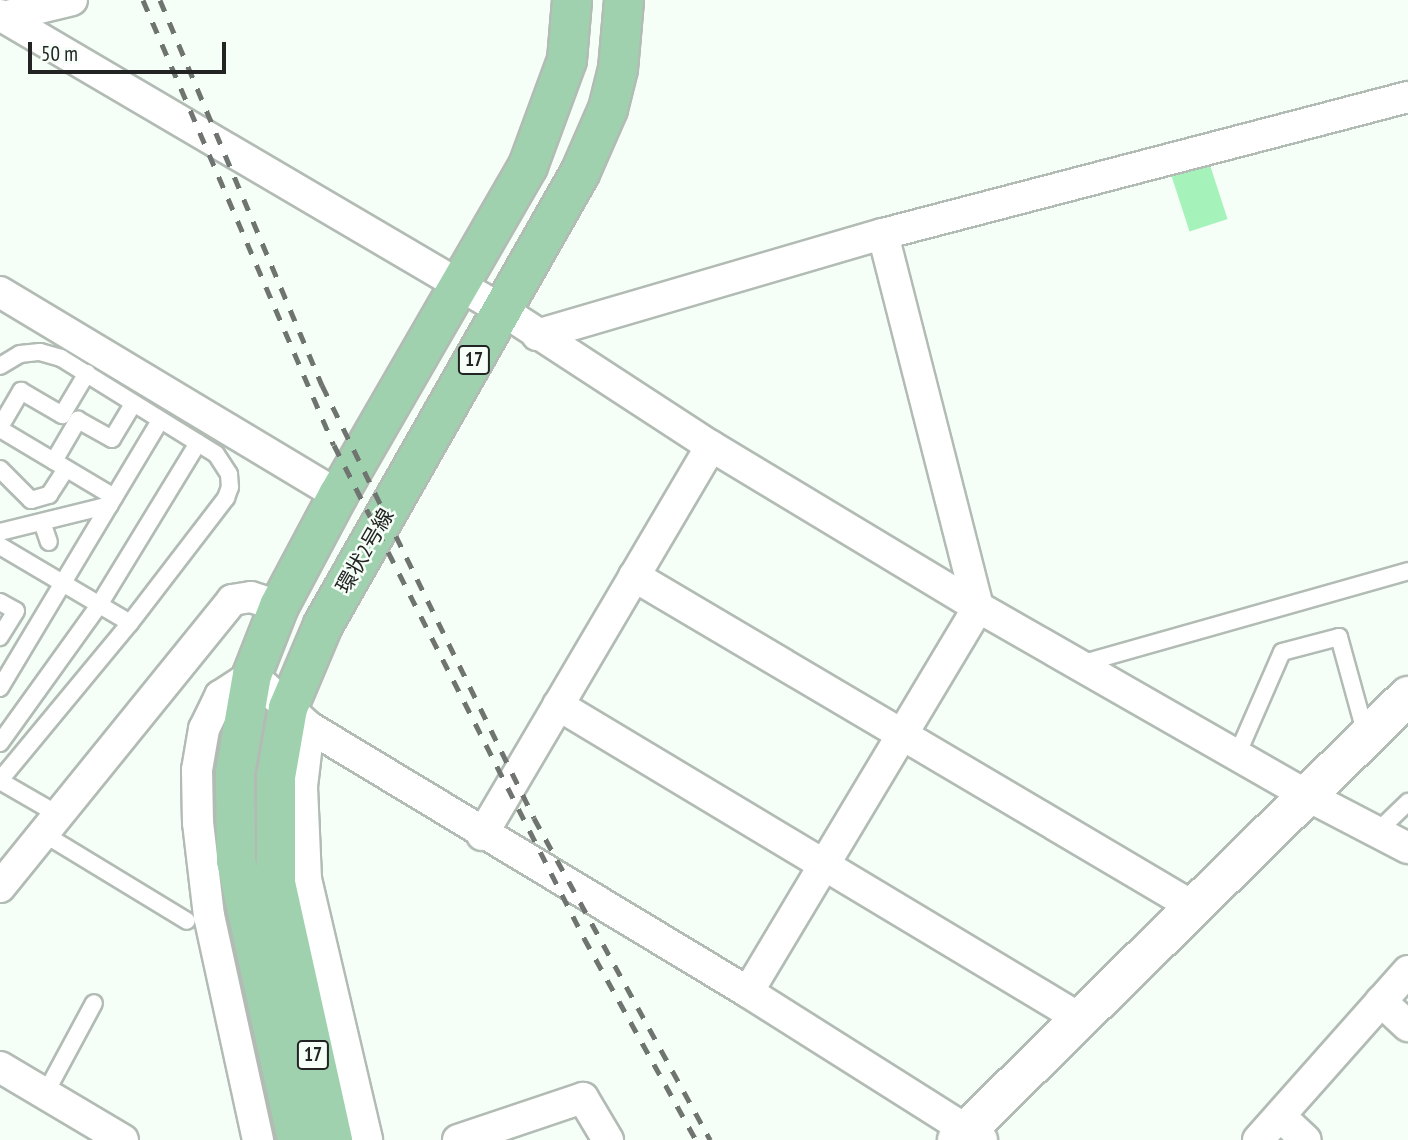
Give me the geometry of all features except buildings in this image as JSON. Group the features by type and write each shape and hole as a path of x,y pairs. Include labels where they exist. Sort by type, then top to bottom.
{"main road":[{"name":"環状2号線","path":"333,1140 276,974 239,885 234,835 235,773 252,675 279,606 338,495 543,134 567,60 572,0"},
{"name":"環状2号線","path":"297,1140 276,974 273,840 276,777 299,718 323,625 502,310 598,134 618,69 624,0"}],"street":[{"path":"3,11 72,0"},
{"path":"3,11 502,310 711,446 978,607 1308,796 1408,848"},
{"path":"537,335 883,234 1408,97"},
{"path":"748,992 978,607 883,234"},
{"path":"0,292 338,495"},
{"path":"482,835 711,446"},
{"path":"634,576 1194,906"},
{"path":"0,887 232,600 251,597 279,606"},
{"path":"258,1140 209,916 198,824 198,770 204,729 220,696 252,675 299,718 482,835 748,992 969,1136 1079,1018 1408,696"},
{"path":"558,705 1079,1018"},
{"path":"299,718 306,879 367,1140"},
{"path":"1258,1140 1408,971"},
{"path":"1381,1001 1408,1026"},
{"path":"0,1067 123,1140"},
{"path":"476,1137 583,1098 608,1140"},
{"path":"1280,1116 1306,1140"}],"lane":[{"path":"0,366 20,354 40,352 87,373 132,404 198,443 224,464 229,474 226,498 130,623 0,781 51,824 187,921"},
{"path":"87,373 62,415 21,391 0,428 112,501"},
{"path":"0,469 9,474 23,497 40,500 49,495 78,421 112,439 132,404"},
{"path":"1,685 160,421"},
{"path":"0,743 99,604 198,443"},
{"path":"0,532 112,501"},
{"path":"42,522 49,542"},
{"path":"0,545 130,623"},
{"path":"1078,665 1408,571"},
{"path":"0,602 16,611 0,637"},
{"path":"1237,755 1282,652 1339,637 1367,737"},
{"path":"0,646 18,657"},
{"path":"1378,831 1408,802"},
{"path":"45,1094 94,1003"}],"green space":[{"path":"1209,162 1228,219 1189,231 1171,174"}],"railway":[{"path":"143,0 334,445 584,938 696,1140"},
{"path":"160,0 322,385 534,818 710,1140"}]}
